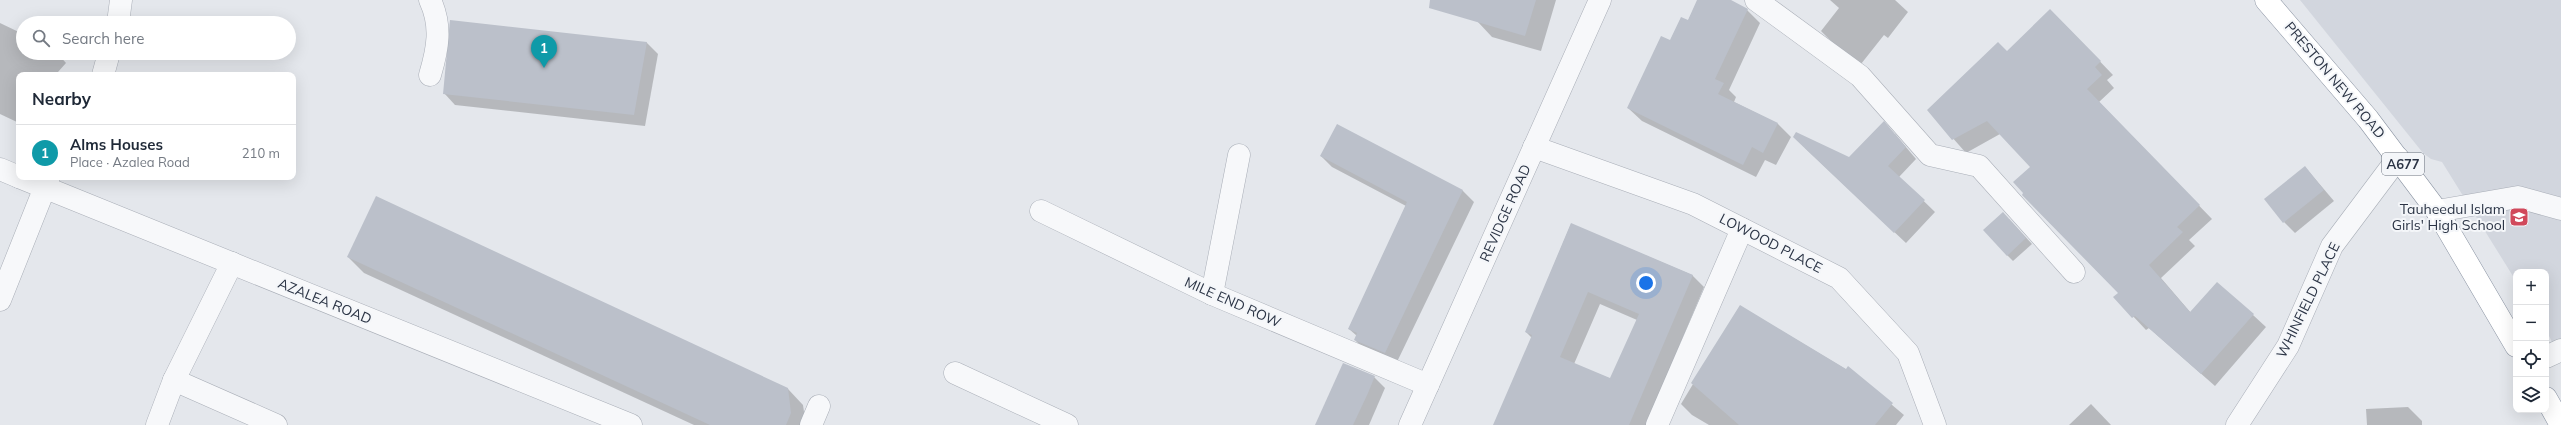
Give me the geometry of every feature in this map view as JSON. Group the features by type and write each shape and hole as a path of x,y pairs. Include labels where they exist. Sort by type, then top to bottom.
{"highway":[{"name":"PRESTON NEW ROAD","path":"2270,1 2339,83 2398,158 2437,211 2513,341"},
{"path":"2549,403 2561,425"}],"street":[{"path":"119,16 120,0"},
{"path":"430,0 437,16 438,47 430,75"},
{"name":"REVIDGE ROAD","path":"1410,425 1600,0"},
{"path":"1756,0 1860,76 1930,155 1979,166 2074,272"},
{"path":"104,72 107,60"},
{"name":"LOWOOD PLACE","path":"1534,147 1693,204 1839,278 1908,353 1935,425"},
{"path":"1212,294 1239,155"},
{"name":"WHINFIELD PLACE","path":"2237,425 2288,346 2332,246 2398,158"},
{"name":"AZALEA ROAD","path":"0,169 16,176"},
{"name":"AZALEA ROAD","path":"35,180 46,182 232,263 631,425"},
{"path":"0,300 46,182"},
{"path":"2437,211 2518,197 2561,209"},
{"name":"MILE END ROW","path":"1041,211 1212,294 1428,385"},
{"path":"1657,425 1742,229"},
{"path":"157,425 174,380 232,263"},
{"path":"2549,356 2561,350"},
{"path":"955,373 1067,425"},
{"path":"174,380 276,425"}],"shaded area":[{"name":"Tauheedul Islam Girls' High School","path":"2300,0 2561,0 2561,360 2549,336 2549,269 2513,269 2513,276 2442,162 2431,159 2423,153"}],"building":[{"path":"1430,0 1536,0 1525,36 1429,8"},
{"path":"1697,0 1731,0 1748,9 1715,79 1724,83 1718,94 1778,123 1763,153 1752,147 1743,165 1627,108 1661,36 1670,40 1681,17 1688,20"},
{"path":"2050,9 2101,61 2095,67 2102,75 2087,89 2200,205 2177,227 2183,232 2149,265 2190,312 2217,282 2254,314 2201,374 2135,316 2132,318 2113,297 2118,293 2022,195 2023,193 2013,182 2030,167 1987,121 1952,140 1927,110 1998,42 2007,51"},
{"path":"450,20 647,42 634,115 443,94"},
{"path":"1884,121 1906,147 1888,166 1925,200 1894,233 1793,137 1796,132 1849,157"},
{"path":"1337,124 1463,190 1385,353 1354,340 1357,333 1348,329 1407,202 1320,156"},
{"path":"2305,166 2324,190 2283,223 2264,199"},
{"path":"376,196 788,388 791,413 786,425 710,425 347,257"},
{"path":"2003,212 2026,238 2007,256 1983,230"},
{"path":"1571,223 1693,275 1629,425 1493,425 1532,335 1525,332","holes":["1588,292 1639,314 1610,378 1560,357"]},
{"path":"1740,305 1846,369 1848,366 1893,403 1875,425 1739,425 1691,383"},
{"path":"1343,363 1375,376 1368,393 1353,425 1315,425"}],"place":[{"name":"Alms Houses","path":"544,68"},
{"name":"Tauheedul Islam Girls' High School","path":"2519,217"}]}
